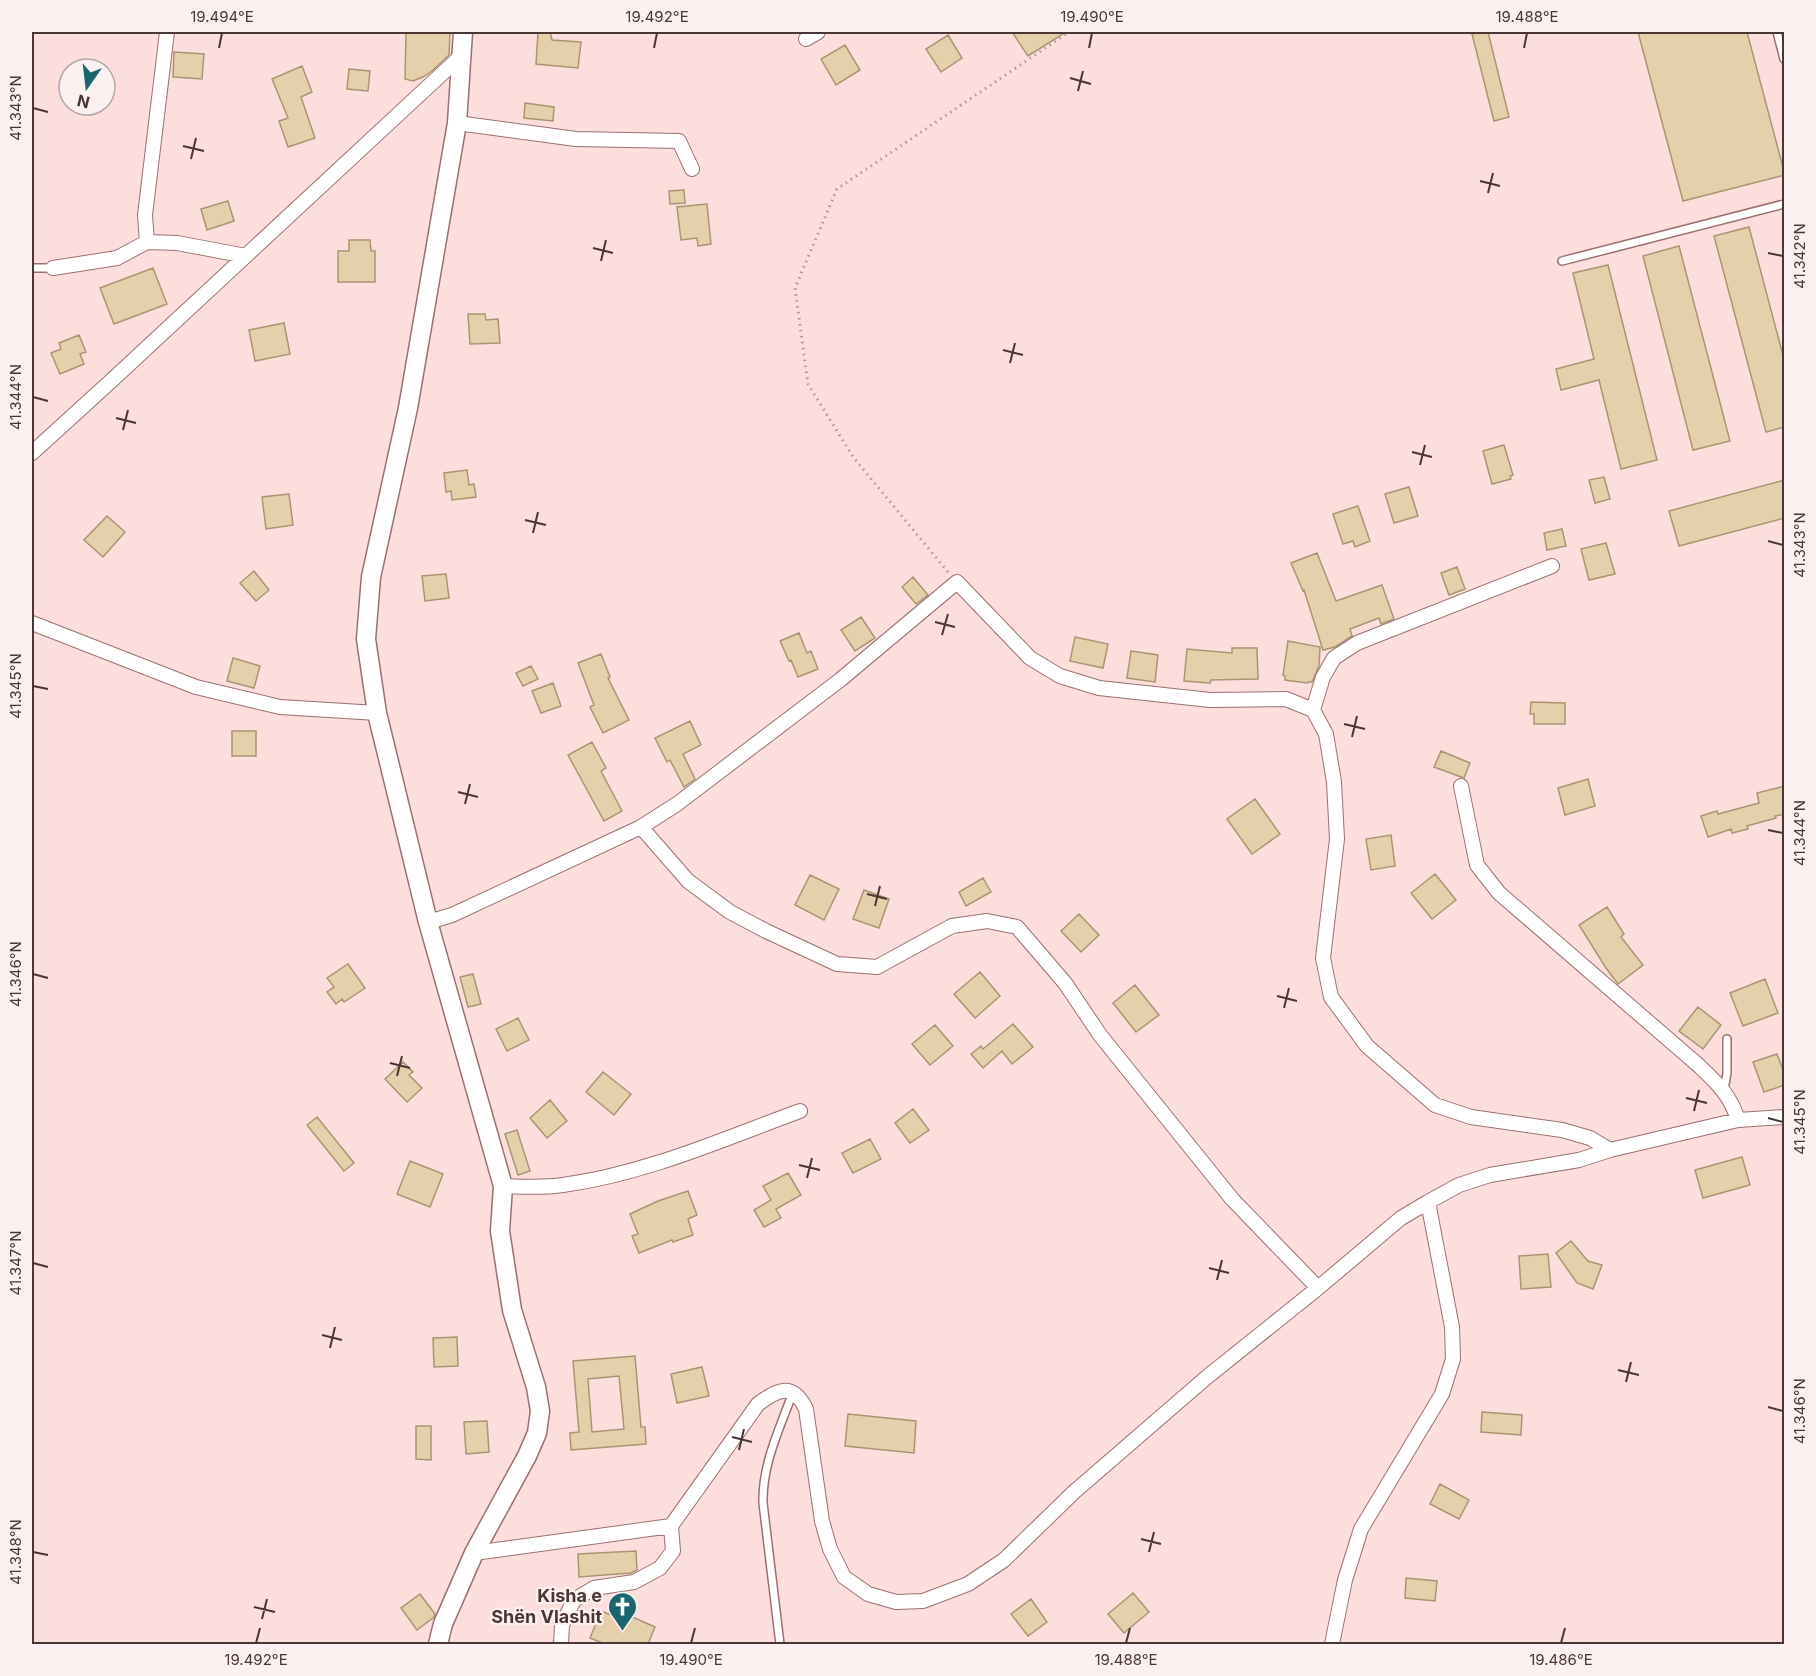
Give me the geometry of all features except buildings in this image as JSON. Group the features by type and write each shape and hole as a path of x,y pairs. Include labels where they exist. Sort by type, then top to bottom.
{"street":[{"path":"147,242 145,215 166,32"},
{"path":"438,1644 443,1624 474,1553 537,1433 540,1411 536,1386 512,1310 500,1231 503,1186 429,922 377,713 366,639 371,577 408,408 457,123 463,32"},
{"path":"806,39 818,32"},
{"path":"32,453 460,57"},
{"path":"457,123 576,139 679,141 692,169"},
{"path":"53,268 117,258 147,242 177,243 246,256"},
{"path":"1313,710 1323,677 1334,658 1357,642 1552,566"},
{"path":"429,922 452,915 641,827 677,804 840,680 957,582 1030,658 1060,676 1099,688 1210,700 1286,699 1313,710 1326,734 1334,782 1336,839 1323,958 1331,997 1367,1046 1435,1104 1471,1117 1562,1130 1590,1138 1610,1150"},
{"path":"32,623 196,687 280,707 377,713"},
{"path":"1461,786 1477,865 1499,893 1697,1064 1724,1090 1734,1105 1738,1120"},
{"path":"641,827 688,881 730,912 766,932 837,963 877,967 952,926 987,921 1017,927 1065,983 1100,1035 1232,1199 1318,1288"},
{"path":"503,1186 560,1186 585,1182 652,1164 800,1110"},
{"path":"561,1644 562,1625 574,1600 594,1588 634,1582 660,1568 673,1551 671,1526 758,1404 773,1393 793,1392 801,1398 806,1409 822,1521 830,1550 844,1577 868,1594 896,1602 923,1601 968,1584 1004,1560 1074,1492 1207,1377 1401,1218 1428,1202 1459,1185 1490,1175 1579,1160 1610,1150 1738,1120 1785,1117"},
{"path":"1332,1644 1345,1580 1361,1529 1442,1394 1453,1359 1452,1327 1428,1202"},
{"path":"474,1553 671,1526"}],"lane":[{"path":"1777,32 1785,59"},
{"path":"1562,261 1785,204"},
{"path":"32,268 53,268"},
{"path":"1724,1090 1727,1073 1727,1039"},
{"path":"780,1644 762,1484 765,1469 793,1392"}],"path":[{"path":"957,582 853,457 808,384 795,288 837,189 1069,32"}],"place":[{"name":"Kisha e Shën Vlashit","path":"623,1632"}]}
